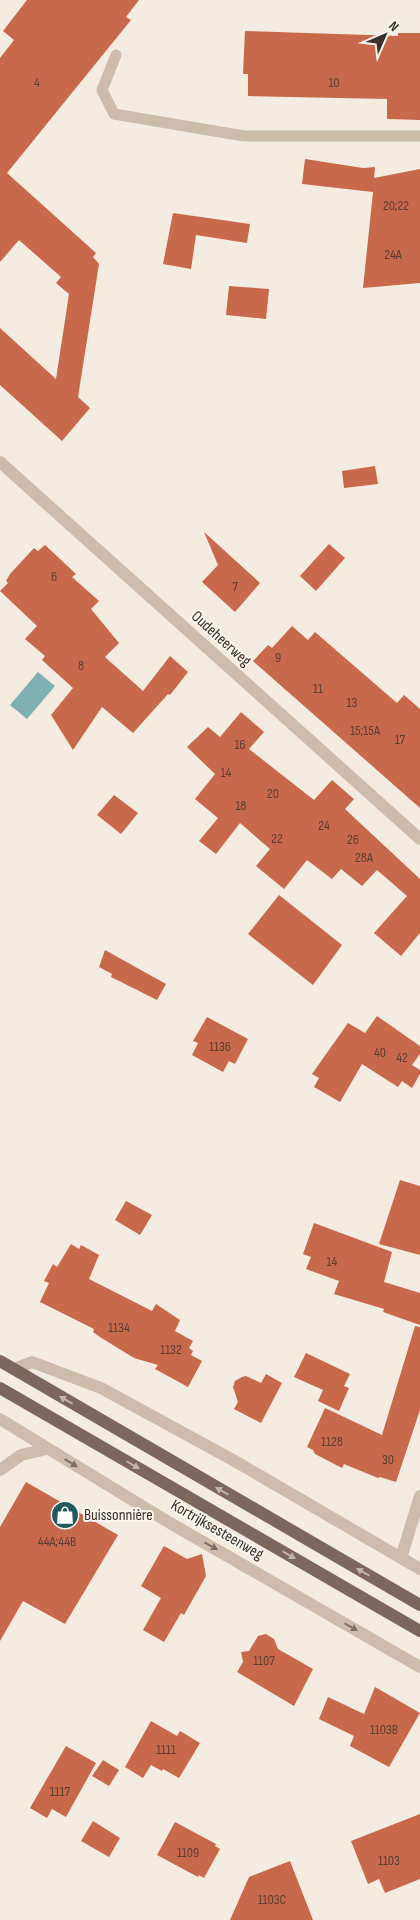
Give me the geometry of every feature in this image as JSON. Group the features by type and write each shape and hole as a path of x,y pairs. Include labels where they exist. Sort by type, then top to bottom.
{"main road":[{"path":"0,1361 420,1605"},
{"name":"Kortrijksesteenweg","path":"0,1388 420,1630"}],"street":[{"name":"Oudeheerweg","path":"0,462 420,839"},
{"path":"14,1369 32,1362 100,1388 233,1460 420,1569"},
{"name":"Kortrijksesteenweg","path":"0,1419 47,1449 420,1667"},
{"path":"0,1470 21,1455 47,1449"},
{"path":"401,1558 420,1496"}],"lane":[{"path":"116,55 102,90 114,114 244,136 420,136"}],"water":[{"path":"38,672 55,686 27,719 10,705"}],"building":[{"path":"27,0 139,0 126,17 131,20 7,173 96,253 93,257 99,264 78,397 90,408 62,441 0,385 0,328 56,379 69,294 56,283 61,277 19,240 0,262 0,58 14,40 3,31"},
{"path":"245,31 398,36 398,33 420,33 420,120 387,119 387,99 248,96 248,74 243,74"},
{"path":"305,159 363,168 375,167 374,178 420,169 420,283 363,288 373,192 302,184"},
{"path":"173,213 250,224 247,243 196,235 191,269 163,264"},
{"path":"229,286 269,289 266,319 226,315"},
{"path":"375,466 378,484 344,488 342,471"},
{"path":"204,532 260,583 235,612 202,582 218,565"},
{"path":"329,544 345,558 316,591 300,576"},
{"path":"45,545 76,574 72,577 99,601 91,609 119,643 105,657 143,691 170,656 188,672 170,695 168,694 133,733 102,707 73,750 51,715 73,688 42,660 45,656 25,639 37,626 0,591 8,583 6,581 10,574 34,548 38,551"},
{"path":"292,626 308,640 315,632 397,703 404,695 420,709 420,808 253,661 268,645 272,648"},
{"path":"241,712 264,732 249,749 314,800 332,780 354,799 345,809 420,879 420,933 401,956 374,933 407,896 377,870 362,886 341,869 332,879 307,860 284,889 256,866 270,849 240,823 216,854 199,841 218,818 195,799 215,774 187,747 208,727 220,737"},
{"path":"114,795 138,813 121,834 97,815"},
{"path":"279,895 342,945 313,985 248,934"},
{"path":"105,950 166,984 157,1000 111,977 112,974 99,967"},
{"path":"377,1016 420,1046 420,1054 412,1065 420,1070 420,1074 412,1088 402,1081 398,1087 362,1064 340,1102 314,1087 319,1078 312,1074 348,1023 365,1033"},
{"path":"207,1017 248,1039 235,1064 229,1061 223,1072 192,1055 198,1043 193,1041"},
{"path":"400,1180 420,1186 420,1255 379,1244"},
{"path":"126,1201 152,1215 140,1235 115,1220"},
{"path":"314,1223 392,1252 384,1282 420,1293 420,1325 383,1312 384,1309 334,1294 339,1281 306,1269 311,1257 303,1254"},
{"path":"71,1244 79,1249 81,1245 99,1255 89,1279 152,1311 156,1304 180,1320 175,1331 193,1341 189,1348 193,1351 191,1355 202,1361 188,1387 155,1369 158,1365 134,1358 93,1332 94,1329 40,1302 49,1283 44,1281 53,1264 57,1267"},
{"path":"415,1326 420,1327 420,1410 396,1482 378,1478 344,1464 342,1468 315,1454 313,1450 307,1447 325,1408 382,1435"},
{"path":"306,1353 350,1374 344,1386 349,1388 339,1411 318,1401 323,1390 294,1377"},
{"path":"266,1374 282,1383 261,1423 234,1409 238,1402 233,1387 235,1381 246,1376 261,1383"},
{"path":"26,1482 118,1535 65,1624 23,1601 0,1641 0,1527"},
{"path":"164,1546 187,1559 202,1554 206,1576 184,1615 181,1613 164,1642 143,1630 161,1598 141,1586"},
{"path":"266,1634 274,1639 278,1649 313,1669 294,1706 237,1672 243,1662 241,1652 249,1651 258,1636"},
{"path":"375,1687 420,1713 389,1767 350,1746 354,1736 319,1719 328,1697 364,1714"},
{"path":"151,1721 177,1736 180,1731 200,1743 179,1778 151,1765 143,1778 125,1767"},
{"path":"66,1746 96,1763 66,1817 52,1809 47,1818 30,1808"},
{"path":"103,1760 119,1770 109,1786 92,1776"},
{"path":"420,1814 420,1879 385,1893 379,1879 368,1884 351,1841"},
{"path":"93,1821 120,1838 109,1857 81,1841"},
{"path":"175,1822 216,1844 215,1846 220,1849 204,1878 199,1875 198,1877 157,1855"},
{"path":"290,1861 313,1920 230,1920 249,1877"}],"place":[{"name":"Buissonnière","path":"65,1515"}]}
